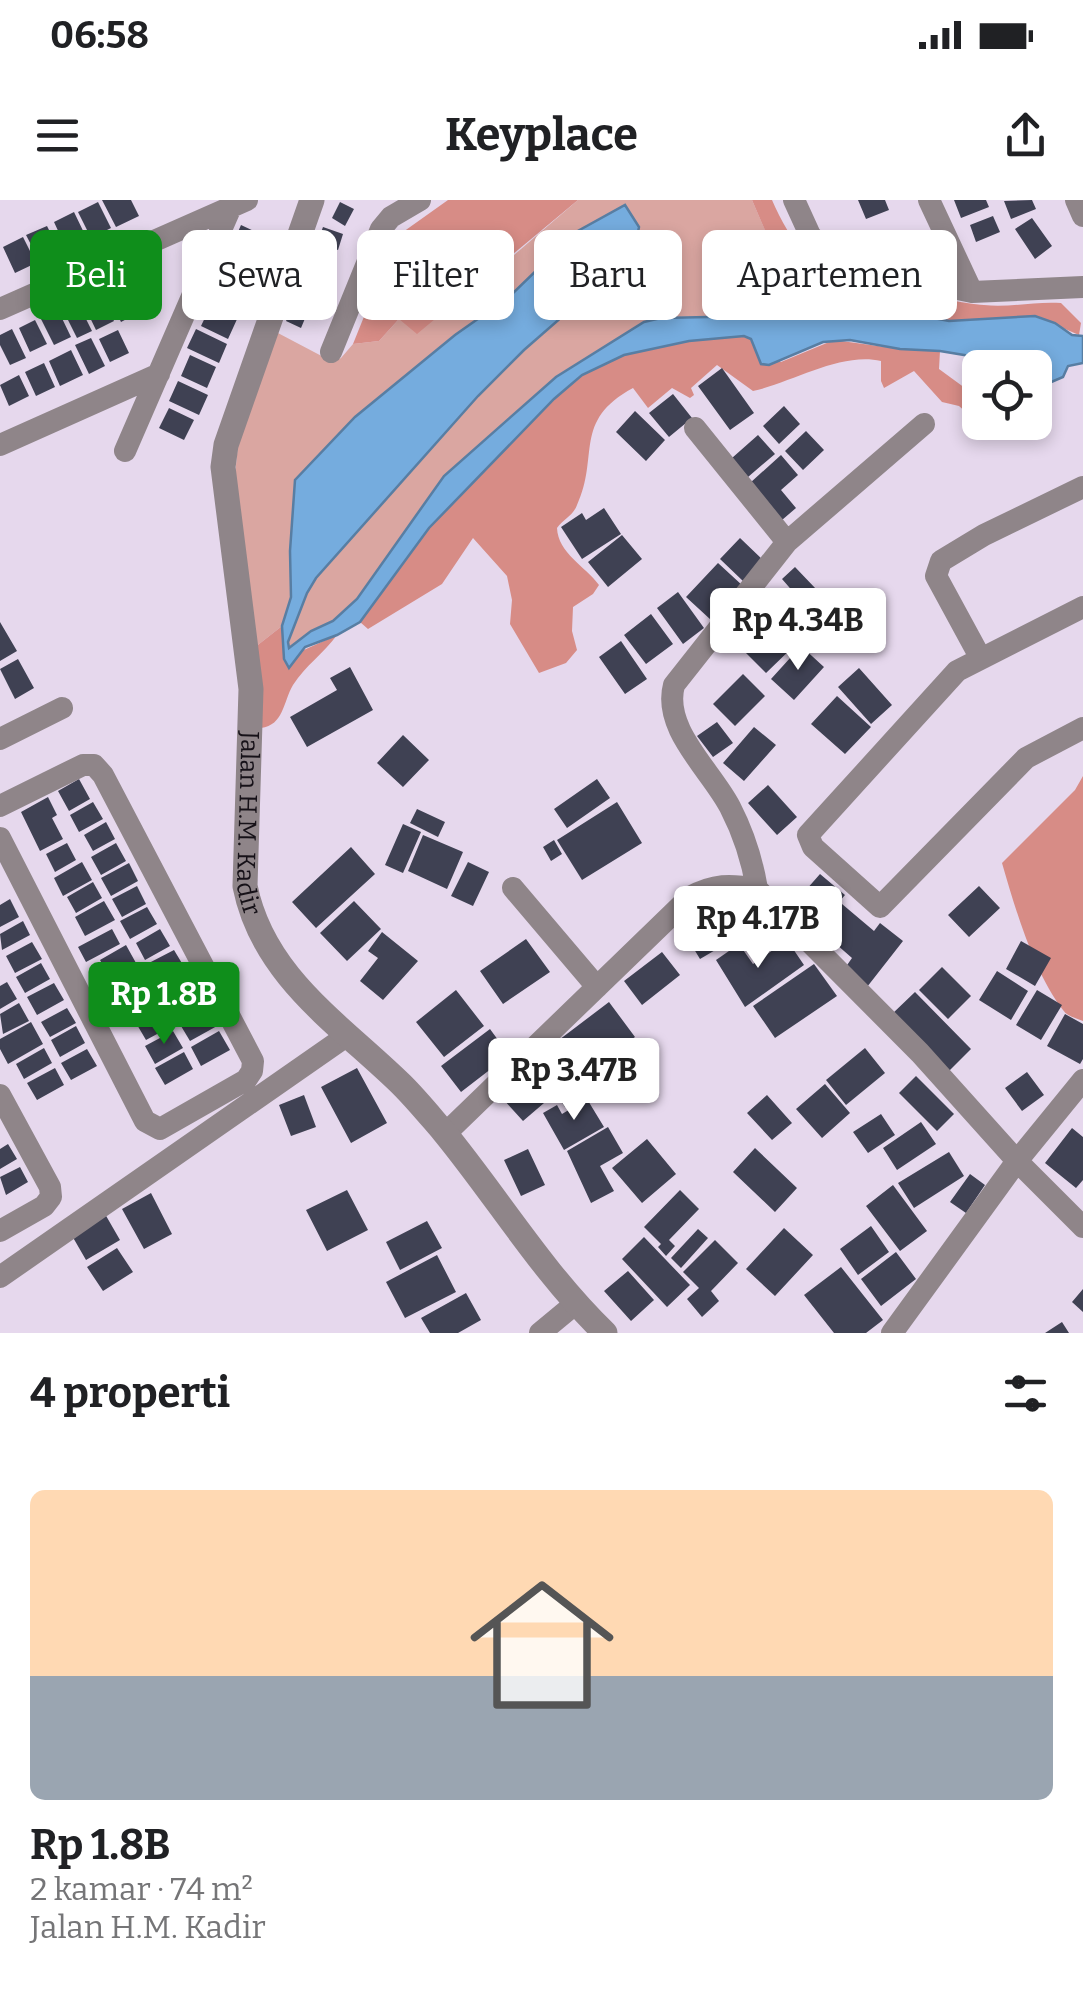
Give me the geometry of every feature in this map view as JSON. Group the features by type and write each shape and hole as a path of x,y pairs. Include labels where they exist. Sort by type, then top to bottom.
{"street":[{"name":"Jalan H.M. Kadir","path":"312,200 226,445 223,468 251,690 246,886 250,907 263,937 287,974 345,1036 404,1087 445,1134 575,1304 605,1333"},
{"path":"331,352 381,229 391,217 420,200"},
{"path":"794,200 810,235 823,250 860,268 972,292 1083,287"},
{"path":"929,200 972,292"},
{"path":"1076,200 1083,216"},
{"path":"0,309 239,204"},
{"path":"125,451 239,204"},
{"path":"0,444 158,374"},
{"path":"924,424 787,542 674,684 670,698 672,716 742,832 752,856 757,888 920,1052 1017,1161 1083,1227"},
{"path":"695,428 787,542"},
{"path":"980,658 936,576 941,561 984,535 1083,487"},
{"path":"1083,607 957,672 808,835 813,847 880,907 1026,758 1083,728"},
{"path":"0,739 62,708"},
{"path":"0,806 82,765 94,766 103,775 253,1061 246,1080 160,1130 145,1121 0,838"},
{"path":"445,1134 690,897 714,885 757,888"},
{"path":"513,888 597,986"},
{"path":"0,1277 345,1036"},
{"path":"892,1333 1017,1161 1083,1080"},
{"path":"0,1096 50,1187 51,1197 44,1206 0,1231"},
{"path":"540,1333 575,1304"}],"shaded area":[{"path":"448,200 578,200 542,230 534,230 534,237 514,253 514,230 406,230"},
{"path":"578,200 752,200 765,230 702,230 702,318 682,317 682,230 639,230 624,206 580,230 543,230"},
{"path":"752,200 772,200 788,230 765,230"},
{"path":"534,238 534,273 514,292 514,255"},
{"path":"957,301 993,306 1061,303 1081,323 1079,335 1035,316 949,321 944,320 957,320"},
{"path":"363,320 398,320 379,341 353,344"},
{"path":"398,320 476,320 355,417 295,480 291,597 282,626 254,648 235,475 239,435 276,332 333,362 353,344 379,341"},
{"path":"400,320 434,320 417,334"},
{"path":"558,320 653,320 622,338 387,560 357,599 333,621 289,648 288,642 316,578 524,350"},
{"path":"744,336 751,339 755,348 781,362 834,340 940,351 939,369 962,386 962,409 942,402 914,371 884,388 881,361 865,359 833,364 753,391 717,365 691,388 694,395 690,398 672,388 648,408 633,388 602,413 591,441 577,505 557,528 567,552 599,585 573,607 572,631 577,650 566,663 539,673 510,624 512,600 507,576 473,538 442,584 368,629 360,622 429,528 582,375 624,355 689,341"},
{"path":"282,626 284,659 337,635 298,678 279,718 261,728 254,648"},
{"path":"1083,776 1083,1021 1065,1012 1043,978 1002,863 1075,790"}],"water":[{"path":"625,205 639,227 638,230 580,230"},
{"path":"534,273 534,320 558,320 478,396 316,578 288,642 289,648 333,621 357,599 444,476 556,377 644,322 702,317 949,321 1035,316 1072,335 1083,336 1083,363 1068,366 1063,377 1052,382 1052,350 962,350 962,355 850,340 823,342 769,365 761,364 751,339 744,336 689,341 624,355 582,375 554,399 429,528 360,622 305,647 289,668 284,659 282,626 291,597 295,480 355,417 455,335 476,320 514,320 514,292"}],"building":[{"path":"102,200 131,200 139,216 116,227"},
{"path":"858,200 885,200 889,210 866,219"},
{"path":"954,200 986,200 989,207 961,218"},
{"path":"1032,200 1036,209 1011,219 1004,201"},
{"path":"98,202 111,228 87,230 78,212"},
{"path":"340,202 354,209 345,226 332,218"},
{"path":"74,212 83,230 58,230 54,222"},
{"path":"993,216 1000,232 976,242 970,225"},
{"path":"1032,218 1052,246 1035,259 1015,229"},
{"path":"23,237 30,251 30,266 15,273 3,247"},
{"path":"35,320 47,344 30,352 19,328"},
{"path":"42,320 63,320 71,337 54,345"},
{"path":"68,320 86,320 92,331 77,338"},
{"path":"91,320 114,320 114,321 96,330"},
{"path":"204,320 237,320 228,339 201,326"},
{"path":"286,320 304,320 301,328"},
{"path":"12,329 26,358 10,365 0,345 0,335"},
{"path":"196,329 227,344 219,363 187,348"},
{"path":"118,330 129,353 110,362 99,339"},
{"path":"91,338 105,366 89,374 75,345"},
{"path":"71,350 83,375 60,386 49,361"},
{"path":"190,355 216,367 207,388 181,376"},
{"path":"44,363 55,387 36,396 25,372"},
{"path":"722,368 754,413 730,430 698,386"},
{"path":"19,375 29,396 9,406 0,385"},
{"path":"178,381 208,395 199,415 169,401"},
{"path":"673,394 692,418 669,437 649,413"},
{"path":"784,406 800,424 779,444 763,426"},
{"path":"169,408 194,420 184,440 159,428"},
{"path":"635,411 665,440 646,461 616,432"},
{"path":"806,431 824,450 803,470 785,451"},
{"path":"758,435 775,454 748,477 732,458"},
{"path":"781,455 798,475 781,490 796,508 782,520 750,483"},
{"path":"604,508 621,534 582,559 561,527 582,513 586,520"},
{"path":"622,535 642,559 608,587 588,562"},
{"path":"740,538 764,561 744,582 720,559"},
{"path":"718,563 743,586 711,620 686,597"},
{"path":"795,567 816,589 802,602 782,579"},
{"path":"678,592 704,628 683,644 657,608"},
{"path":"739,612 759,632 739,653 718,633"},
{"path":"651,614 673,644 646,664 624,635"},
{"path":"0,622 17,651 0,661"},
{"path":"776,623 796,644 766,673 746,653"},
{"path":"621,641 647,679 625,694 599,657"},
{"path":"801,646 824,667 794,700 771,679"},
{"path":"18,659 34,688 15,699 0,669"},
{"path":"350,667 373,710 307,747 290,717 337,690 330,678"},
{"path":"859,668 892,705 871,724 838,687"},
{"path":"743,674 765,696 735,726 713,704"},
{"path":"837,696 871,727 845,754 811,724"},
{"path":"717,722 733,743 713,757 697,736"},
{"path":"754,727 776,745 744,781 723,763"},
{"path":"403,735 429,760 403,787 377,763"},
{"path":"79,779 90,799 69,811 58,791"},
{"path":"597,779 610,798 567,828 554,809"},
{"path":"768,785 797,817 777,835 748,803"},
{"path":"48,797 57,815 52,818 63,839 40,851 21,812"},
{"path":"93,802 103,819 79,832 70,815"},
{"path":"617,802 642,843 582,880 557,840"},
{"path":"417,809 445,822 438,837 410,823"},
{"path":"106,822 115,839 93,851 84,835"},
{"path":"403,824 421,832 403,873 385,865"},
{"path":"423,835 463,852 447,889 408,871"},
{"path":"554,840 562,854 551,861 543,847"},
{"path":"67,843 76,860 55,872 46,854"},
{"path":"116,843 126,861 101,875 91,857"},
{"path":"351,847 375,874 316,928 292,902"},
{"path":"82,862 92,880 63,896 54,878"},
{"path":"468,862 489,872 473,906 451,896"},
{"path":"129,863 138,881 111,896 101,878"},
{"path":"820,874 845,895 809,937 784,915"},
{"path":"93,882 102,898 76,913 67,897"},
{"path":"137,886 146,904 122,917 112,899"},
{"path":"979,886 1000,908 969,937 948,915"},
{"path":"729,891 742,913 747,909 758,925 700,959 677,921"},
{"path":"10,899 19,917 0,927 0,905"},
{"path":"104,901 115,920 85,936 75,917"},
{"path":"354,901 381,929 347,961 320,933"},
{"path":"842,904 874,931 880,923 903,941 867,987 845,968 852,958 820,930"},
{"path":"147,907 157,924 130,939 120,921"},
{"path":"23,921 30,935 2,950 0,934"},
{"path":"112,929 120,944 86,962 78,947"},
{"path":"160,929 170,946 145,960 136,943"},
{"path":"382,932 418,961 383,1000 360,981 378,958 368,951"},
{"path":"526,939 550,972 503,1004 480,971"},
{"path":"787,940 804,965 745,1007 716,960 739,944 753,964"},
{"path":"1021,941 1051,958 1035,986 1006,969"},
{"path":"32,942 42,959 15,973 6,956"},
{"path":"126,945 136,963 110,978 100,960"},
{"path":"174,950 183,965 156,981 147,964"},
{"path":"662,952 680,975 642,1005 624,981"},
{"path":"41,963 50,979 25,993 16,977"},
{"path":"814,964 837,996 775,1038 753,1006"},
{"path":"942,967 971,996 948,1019 919,990"},
{"path":"140,968 150,985 121,1000 112,983"},
{"path":"184,968 195,987 167,1002 157,983"},
{"path":"997,971 1028,991 1011,1020 979,1000"},
{"path":"7,982 17,999 0,1009 0,986"},
{"path":"54,983 64,1000 37,1015 27,997"},
{"path":"150,988 160,1005 131,1021 122,1004"},
{"path":"196,990 205,1008 181,1021 171,1004"},
{"path":"456,990 484,1026 444,1057 416,1022"},
{"path":"1037,990 1062,1005 1041,1040 1016,1025"},
{"path":"915,992 971,1049 947,1073 891,1015"},
{"path":"609,1002 635,1037 628,1042 635,1053 612,1070 604,1060 577,1081 551,1046"},
{"path":"19,1003 29,1021 3,1034 0,1014"},
{"path":"67,1008 76,1023 50,1037 41,1022"},
{"path":"163,1009 172,1026 146,1040 136,1023"},
{"path":"208,1011 217,1026 190,1041 181,1026"},
{"path":"1065,1014 1083,1024 1080,1064 1047,1046"},
{"path":"31,1022 43,1044 8,1064 0,1049 0,1039"},
{"path":"76,1026 85,1043 60,1057 51,1040"},
{"path":"490,1029 509,1055 461,1092 441,1066"},
{"path":"173,1031 183,1048 155,1064 145,1046"},
{"path":"219,1031 230,1050 201,1066 191,1047"},
{"path":"44,1048 52,1063 24,1079 16,1064"},
{"path":"865,1048 885,1073 846,1105 826,1080"},
{"path":"87,1049 97,1066 71,1080 61,1063"},
{"path":"184,1052 193,1069 165,1085 155,1068"},
{"path":"55,1068 64,1085 37,1100 27,1083"},
{"path":"357,1068 387,1123 351,1143 321,1087"},
{"path":"539,1069 558,1091 523,1121 504,1100"},
{"path":"1027,1072 1044,1095 1022,1111 1005,1088"},
{"path":"916,1076 954,1114 937,1131 899,1093"},
{"path":"825,1084 850,1113 822,1138 796,1109"},
{"path":"580,1088 584,1095 565,1107 560,1100"},
{"path":"304,1095 316,1127 291,1136 279,1105"},
{"path":"767,1095 792,1123 772,1140 747,1113"},
{"path":"587,1099 604,1127 564,1150 543,1113 557,1105 562,1114"},
{"path":"881,1114 895,1135 868,1153 853,1132"},
{"path":"921,1122 936,1144 897,1170 883,1148"},
{"path":"608,1127 623,1153 600,1166 614,1191 591,1203 567,1151"},
{"path":"1072,1128 1083,1137 1083,1180 1076,1188 1045,1163"},
{"path":"647,1139 676,1174 642,1203 612,1168"},
{"path":"8,1144 17,1159 0,1169 0,1149"},
{"path":"755,1148 797,1188 775,1212 733,1172"},
{"path":"528,1149 545,1185 521,1196 504,1160"},
{"path":"949,1152 964,1176 914,1208 898,1183"},
{"path":"20,1167 28,1182 6,1195 0,1177"},
{"path":"970,1174 985,1185 966,1213 950,1202"},
{"path":"893,1185 927,1231 900,1251 866,1206"},
{"path":"347,1190 368,1230 327,1251 306,1210"},
{"path":"680,1190 699,1209 669,1240 675,1246 666,1256 658,1247 661,1244 644,1227"},
{"path":"151,1193 172,1234 144,1249 122,1209"},
{"path":"105,1214 120,1240 86,1260 71,1234"},
{"path":"427,1221 442,1248 400,1270 386,1242"},
{"path":"871,1226 889,1252 858,1275 840,1249"},
{"path":"784,1228 813,1255 775,1296 746,1269"},
{"path":"698,1229 708,1238 681,1268 671,1258"},
{"path":"644,1237 690,1285 667,1307 622,1259"},
{"path":"715,1240 738,1263 711,1291 719,1301 702,1317 687,1299 699,1288 683,1272"},
{"path":"117,1248 133,1272 103,1291 87,1267"},
{"path":"896,1252 916,1279 881,1306 861,1279"},
{"path":"437,1255 456,1292 405,1318 386,1282"},
{"path":"841,1267 883,1320 866,1333 834,1333 804,1295"},
{"path":"628,1271 654,1300 631,1321 604,1291"},
{"path":"1083,1289 1083,1312 1072,1302"},
{"path":"466,1293 481,1320 458,1333 430,1333 421,1318"},
{"path":"1062,1322 1069,1333 1045,1333"}]}
